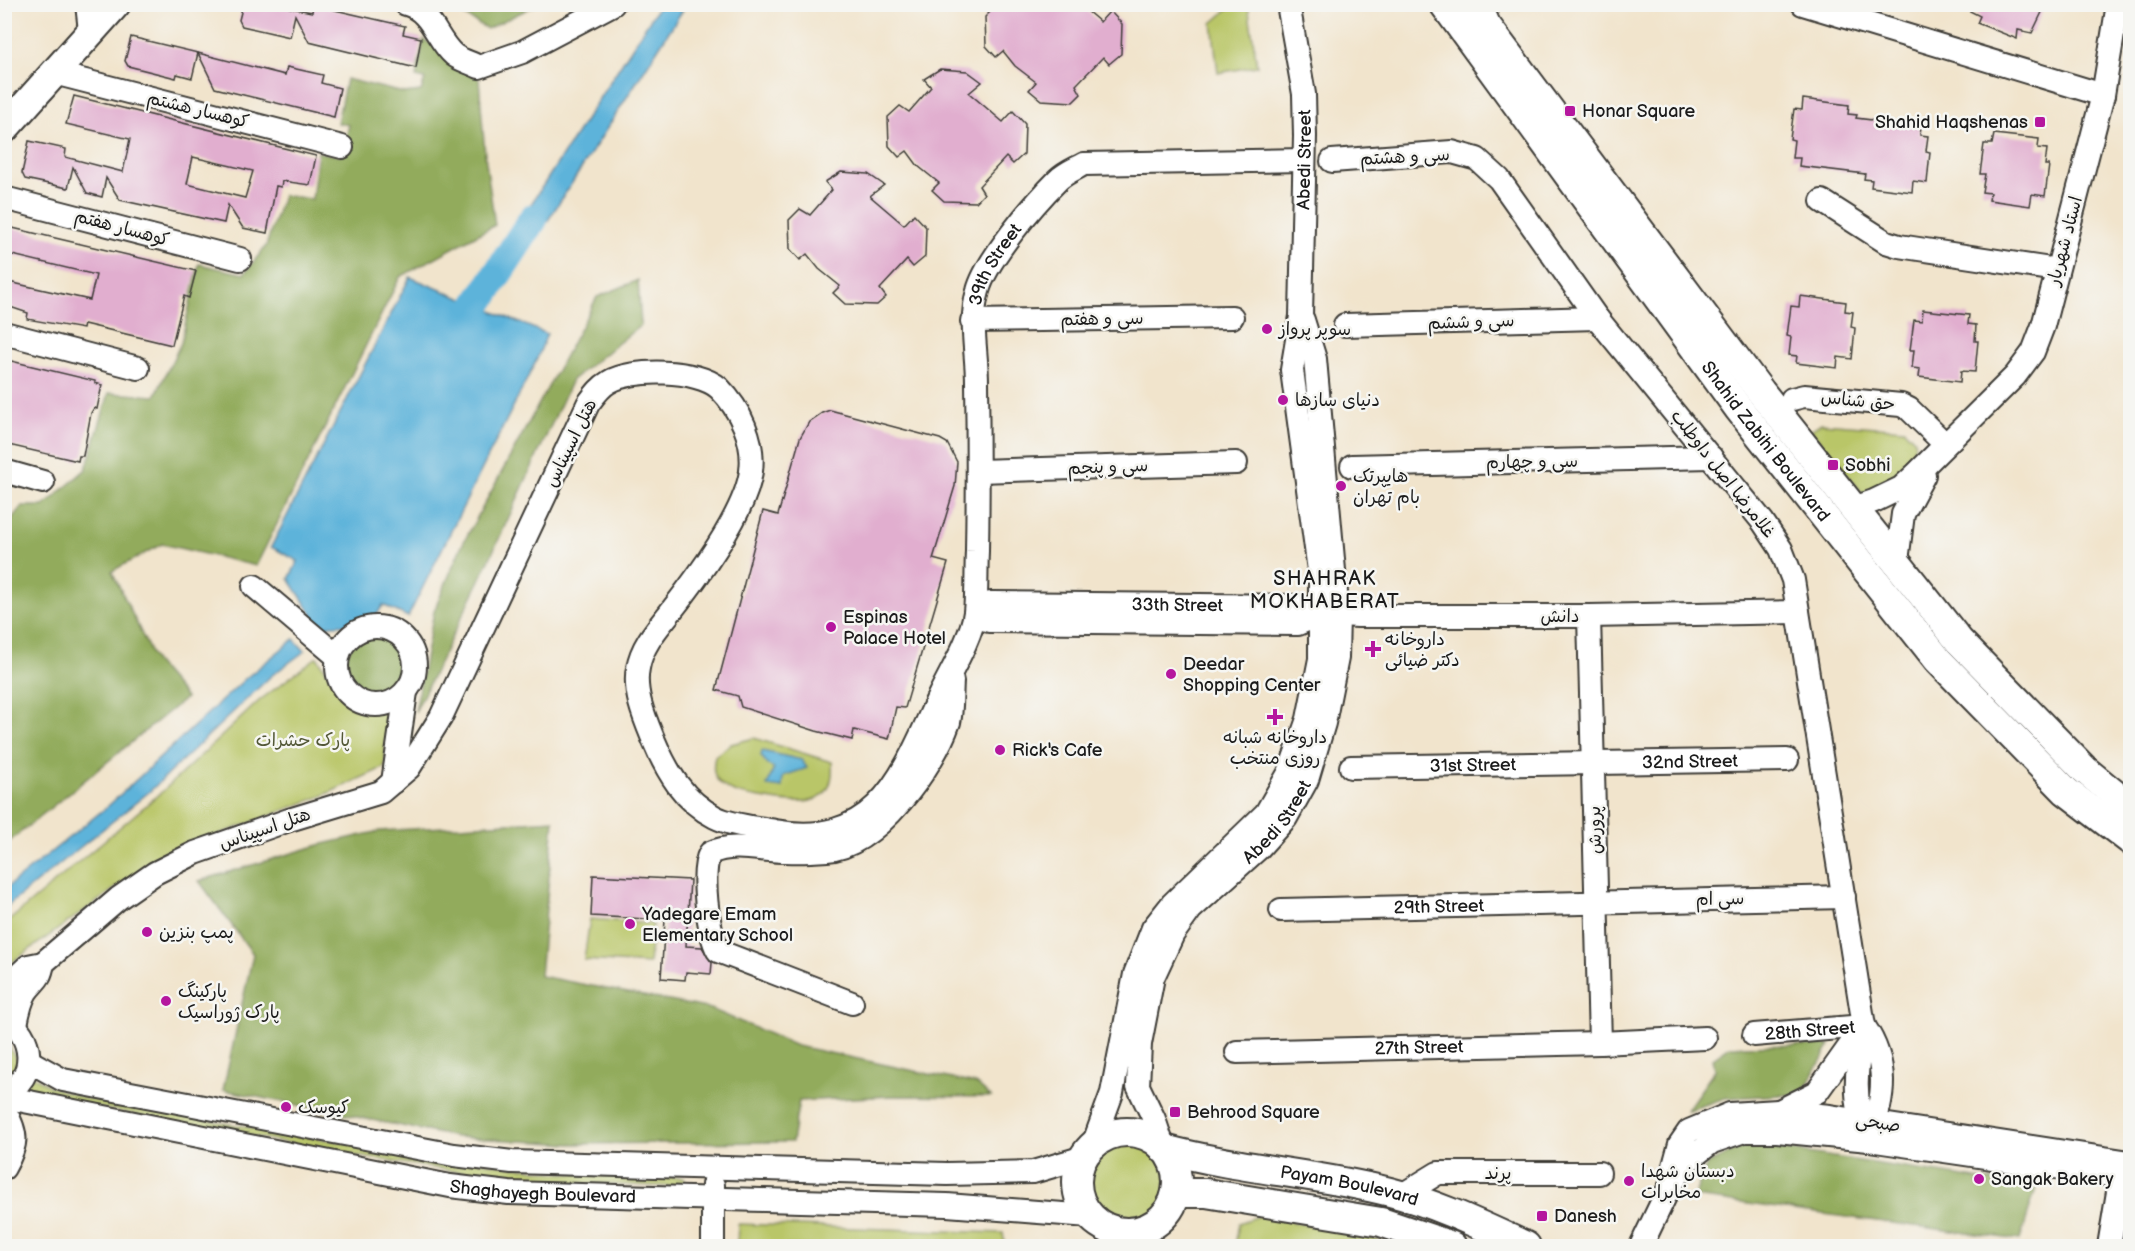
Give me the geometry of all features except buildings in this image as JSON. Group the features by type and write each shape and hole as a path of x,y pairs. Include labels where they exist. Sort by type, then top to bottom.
{"main road":[{"path":"5,120 54,73 89,18 116,4"},
{"name":"Shahid Zabihi Boulevard","path":"1444,4 1739,409 1938,660 2066,791 2130,840"},
{"name":"Shahid Zabihi Boulevard","path":"1477,4 1486,25 1754,383 1959,641 2085,770 2130,807"},
{"path":"1122,1133 1137,1133 1152,1139 1164,1149 1173,1162 1176,1193 1170,1208 1160,1219 1147,1228 1132,1232 1116,1231 1101,1226 1089,1216 1081,1202 1077,1187 1078,1172 1088,1151 1107,1137 1122,1133"},
{"name":"Payam Boulevard","path":"1164,1149 1212,1162 1300,1175 1402,1195 1460,1215 1526,1246"},
{"name":"Payam Boulevard","path":"1176,1193 1206,1193 1381,1222 1452,1246"}],"street":[{"path":"406,4 416,7 453,54 479,68 522,52 583,12 613,4"},
{"name":"Abedi Street","path":"1164,1149 1154,1119 1138,1086 1140,1044 1153,977 1173,934 1191,909 1273,833 1286,818 1307,780 1326,713 1336,658 1330,615 1320,578 1292,370 1301,316 1304,94 1288,4"},
{"path":"1803,4 2103,94"},
{"name":"استاد شهریار","path":"1854,508 1901,488 2015,376 2033,352 2043,326 2103,94 2118,4"},
{"name":"کوهسار هشتم","path":"54,73 342,147"},
{"name":"سی و هشتم","path":"1332,161 1452,152 1477,159"},
{"name":"غلامرضا اصل داوطلب","path":"1477,159 1499,178 1597,318 1711,457 1781,549 1793,580 1864,1026 1857,1059 1868,1128"},
{"name":"39th Street","path":"975,616 979,471 977,366 972,321 978,287 1018,226 1060,177 1084,164 1304,160"},
{"name":"کوهسار هفتم","path":"4,198 240,259"},
{"path":"1822,201 1886,242 1899,246 2057,270"},
{"name":"سی و هفتم","path":"972,321 1232,317"},
{"name":"سی و ششم","path":"1345,325 1597,318"},
{"path":"4,333 138,368"},
{"name":"هتل اسپیناس","path":"44,963 119,898 154,873 195,854 278,824 381,792 409,768 441,717 588,404 599,389 612,379 659,372 685,373 702,379 718,387 747,428 751,474 728,531 656,629 638,665 636,689 666,770 682,791 714,816 730,822 788,833 826,832 846,827 878,805 896,785 916,750 975,616"},
{"name":"حق شناس","path":"1792,399 1804,396 1901,405 1909,409 1946,444"},
{"name":"استاد شهریار","path":"1897,561 1903,514 1919,481 1946,444"},
{"name":"سی و چهارم","path":"1352,466 1711,457"},
{"name":"سی و پنجم","path":"979,471 1236,463"},
{"path":"4,471 43,482"},
{"path":"254,586 338,657"},
{"name":"دانش","path":"1330,615 1589,616 1798,612"},
{"name":"Abedi Street","path":"1088,1151 1112,1093 1135,974 1153,928 1172,904 1266,813 1289,773 1308,719 1330,615"},
{"name":"33th Street","path":"975,616 989,621 1298,624 1330,615"},
{"name":"پرورش","path":"1589,616 1600,1043"},
{"path":"393,782 406,692 416,668 414,656 400,635 382,628 364,629 344,644 338,657 337,670 340,683 359,702 385,705 397,700 406,692"},
{"path":"852,1004 718,951 713,942 707,906 706,860 710,853 729,847 786,852 831,850 858,839 878,825 909,794 949,722 953,668"},
{"name":"32nd Street","path":"1593,762 1787,760"},
{"name":"31st Street","path":"1351,768 1593,762"},
{"name":"سی ام","path":"1596,902 1844,897"},
{"name":"29th Street","path":"1281,910 1596,902"},
{"path":"4,988 28,966 44,963 41,977 28,990 10,1022 24,1036 29,1061 19,1083 4,1095"},
{"path":"1778,1111 1817,1092 1864,1026"},
{"name":"28th Street","path":"1754,1035 1864,1026"},
{"path":"1600,1043 1705,1038"},
{"name":"27th Street","path":"1237,1052 1600,1043"},
{"name":"Shaghayegh Boulevard","path":"29,1061 63,1080 454,1155 570,1165 947,1174 1033,1172 1088,1151"},
{"name":"Shaghayegh Boulevard","path":"4,1095 450,1186 569,1196 947,1205 1089,1216"},
{"path":"4,1109 15,1128 15,1149 4,1168"},
{"name":"صبحی","path":"1668,1190 1680,1144 1689,1131 1730,1114 1778,1111 1868,1128 2126,1169"},
{"name":"صبحی","path":"1641,1246 1668,1190 1686,1162 1712,1142 1744,1131 1868,1128"},
{"path":"713,1168 713,1246"},
{"path":"2109,1246 2126,1169"},
{"name":"پرند","path":"1402,1195 1438,1173 1599,1173"}],"green space":[{"path":"447,5 536,5 487,29"},
{"path":"1233,5 1248,5 1257,66 1218,73 1212,23"},
{"path":"424,39 479,79 485,155 495,225 400,277 256,566 162,544 112,571 155,662 186,698 5,845 5,527 22,506 44,506 86,469 109,393 155,396 181,343 199,264 244,274 266,246 283,195 312,199 318,152 341,156 349,125 337,123 346,79 404,93 421,91 425,79 416,77"},
{"path":"638,280 641,325 572,380 480,580 415,712 434,611 461,547 597,297"},
{"path":"1821,423 1904,429 1915,440 1914,451 1905,468 1898,475 1864,495 1811,430"},
{"path":"373,637 384,639 393,645 399,654 401,665 399,676 393,685 384,691 373,693 362,691 353,685 347,676 345,665 347,654 353,645 362,639"},
{"name":"پارک حشرات","path":"317,657 341,693 357,707 386,710 385,767 322,796 161,856 5,967 5,924 164,790 260,700"},
{"path":"754,738 832,762 832,777 822,796 804,802 780,801 741,794 729,790 719,782 714,773 715,756 731,744"},
{"path":"554,820 540,976 711,1009 797,1046 976,1084 991,1097 891,1096 799,1101 792,1142 571,1144 456,1137 223,1090 253,954 199,881 319,845 380,831"},
{"path":"590,919 653,924 649,964 584,960"},
{"path":"4,1034 12,1052 27,1072 49,1086 87,1099 287,1134 558,1173 684,1178 685,1187 569,1183 453,1171 363,1157 5,1090"},
{"path":"1830,1045 1802,1094 1725,1098 1686,1111 1715,1070 1713,1058 1730,1046"},
{"path":"1128,1143 1143,1146 1156,1155 1165,1168 1168,1183 1165,1198 1156,1211 1143,1220 1128,1223 1113,1220 1100,1211 1091,1198 1088,1183 1091,1168 1100,1155 1113,1146"},
{"path":"1749,1144 2036,1188 2020,1240 1694,1197 1707,1164"},
{"path":"1261,1215 1406,1246 1235,1246 1239,1223"},
{"path":"738,1224 1003,1233 1005,1246 737,1246"}],"water":[{"path":"660,4 686,5 522,261 502,249"},
{"path":"410,277 547,334 537,359 408,617 383,605 371,624 329,625 323,634 306,625 312,614 289,579 298,561 271,547"},
{"path":"294,639 305,651 271,676 149,792 5,908 5,889 108,806 246,678"},
{"path":"762,751 802,760 807,768 783,776 782,788 767,786 774,768 768,765 761,756"}],"waterway":[{"path":"458,342 472,313 533,219"}],"place":[{"name":"Honar Square","path":"1570,111"},
{"name":"Shahid Haqshenas","path":"2040,122"},
{"name":"سوپر پرواز","path":"1267,329"},
{"name":"دنیای سازها","path":"1283,400"},
{"name":"Sobhi","path":"1833,465"},
{"name":"هایپرتک بام تهران","path":"1341,486"},
{"name":"Espinas Palace Hotel","path":"831,627"},
{"name":"داروخانه دکتر ضیائی","path":"1373,649"},
{"name":"Deedar Shopping Center","path":"1171,674"},
{"name":"داروخانه شبانه روزی منتخب","path":"1275,717"},
{"name":"Rick's Cafe","path":"1000,750"},
{"name":"Yadegare Emam Elementary School","path":"630,924"},
{"name":"پمپ بنزین","path":"147,932"},
{"name":"پارکینگ پارک ژوراسیک","path":"166,1001"},
{"name":"کیوسک","path":"286,1107"},
{"name":"Behrood Square","path":"1175,1112"},
{"name":"Sangak Bakery","path":"1979,1179"},
{"name":"دبستان شهدا مخابرات","path":"1629,1181"},
{"name":"Danesh","path":"1542,1216"}],"district":[{"name":"SHAHRAK MOKHABERAT","path":"1325,590"}]}
